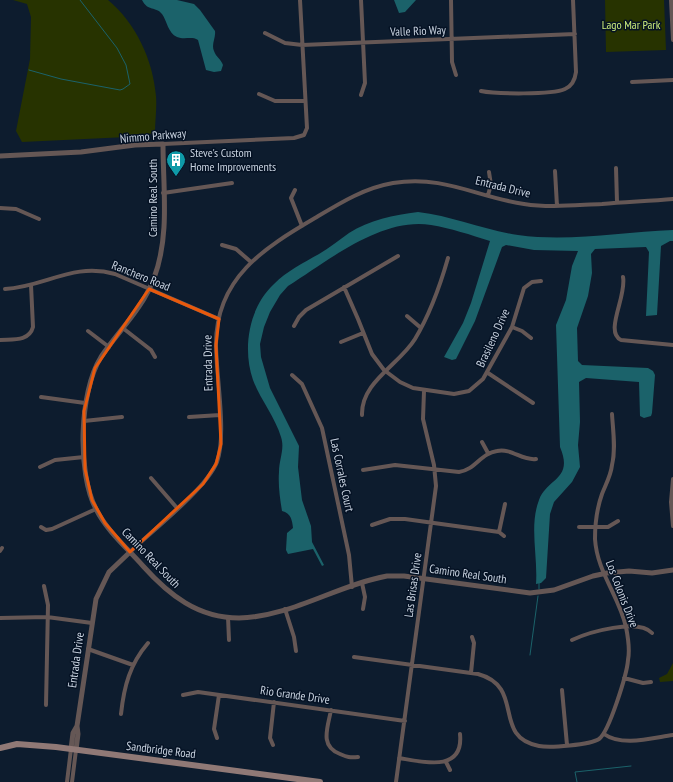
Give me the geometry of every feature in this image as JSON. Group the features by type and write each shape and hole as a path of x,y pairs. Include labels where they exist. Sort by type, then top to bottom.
{"main road":[{"name":"Sandbridge Road","path":"0,748 27,744 320,782"}],"street":[{"path":"259,94 275,101 305,101 300,0"},
{"path":"361,0 365,83 361,95"},
{"path":"451,0 452,62 456,75"},
{"path":"481,91 493,93 556,91 565,89 572,83 576,76 573,0"},
{"path":"671,0 673,40"},
{"name":"Valle Rio Way","path":"266,33 285,43 302,45 574,34"},
{"path":"632,82 673,80"},
{"name":"Nimmo Parkway","path":"0,156 87,152 134,145 298,138 305,133 305,101"},
{"name":"Camino Real South","path":"163,144 163,242 157,269 149,289 124,329 109,347 91,377 85,403 84,457 86,480 96,509 105,523 159,583 176,598 202,611 228,617 261,616 387,576 424,578 527,593 538,593 554,590 603,574 673,570"},
{"path":"616,168 618,202"},
{"path":"556,171 557,206"},
{"path":"488,195 491,180 489,172"},
{"name":"Entrada Drive","path":"74,749 78,734 77,726 92,623 96,599 101,585 115,566 203,484 216,464 221,447 216,345 219,319 233,286 251,262 271,244 347,198 376,187 395,183 416,181 438,182 523,204 557,206 673,199"},
{"path":"163,193 232,183"},
{"path":"294,190 291,198 302,226"},
{"path":"0,208 16,209 39,219"},
{"path":"222,245 236,249 251,262"},
{"path":"294,326 299,317 306,310 398,256"},
{"path":"362,415 365,398 373,385 408,349 421,328 437,294 448,258"},
{"name":"Ranchero Road","path":"5,289 31,285 60,275 92,270 115,274 219,319"},
{"path":"623,277 623,290 613,329 616,337 621,340 673,345"},
{"name":"Brasileno Drive","path":"344,288 372,354 386,372 404,384 424,391 454,394 464,393 474,388 488,373 512,327 524,288 532,282 541,281"},
{"path":"0,340 23,338 31,334 33,327 31,285"},
{"path":"407,316 421,328"},
{"path":"512,327 522,331 531,338"},
{"path":"124,329 151,350 155,357"},
{"path":"88,331 109,347"},
{"path":"341,342 363,333"},
{"path":"488,373 533,403"},
{"name":"Las Corrales Court","path":"292,375 302,384 322,428 349,555 352,587"},
{"name":"Las Brisas Drive","path":"396,782 436,486 435,469 424,427 424,391"},
{"path":"41,397 85,403"},
{"name":"Los Colonis Drive","path":"604,734 624,678 628,661 626,627 603,574 597,549 596,527 598,507 613,460 612,414"},
{"path":"189,417 220,415"},
{"path":"84,421 122,417"},
{"path":"482,442 488,453"},
{"path":"363,470 395,465 464,472 488,453 502,450 514,452 529,459 536,459"},
{"path":"40,467 55,460 84,457"},
{"path":"150,478 178,508"},
{"path":"673,479 671,502 673,526"},
{"path":"499,532 505,504"},
{"path":"42,527 46,530 52,529 96,509"},
{"path":"372,525 392,518 499,532 504,536"},
{"path":"579,527 612,526 618,521"},
{"path":"362,583 365,597 363,610"},
{"path":"44,586 48,605 46,705"},
{"path":"285,609 294,636 296,651"},
{"path":"0,618 47,617 92,623"},
{"path":"228,617 229,640"},
{"path":"572,640 594,631 626,627 643,628 652,633"},
{"path":"471,673 474,644 472,637"},
{"path":"121,714 124,690 133,665 148,643"},
{"path":"88,648 133,665"},
{"path":"354,657 485,676 499,685 506,698 512,728 520,737 531,744 541,746 591,742 604,734 613,739 622,741 673,736"},
{"path":"624,678 643,683 651,682"},
{"path":"562,690 567,745"},
{"name":"Rio Grande Drive","path":"183,695 196,692 405,721"},
{"path":"217,738 214,729 219,695"},
{"path":"273,745 270,738 274,702"},
{"path":"331,710 326,741 328,747 332,751 350,758 358,757"},
{"path":"399,758 431,763 446,762 454,756 459,748 460,734"},
{"path":"67,782 74,749"},
{"path":"72,782 74,749"},
{"path":"446,762 450,770"}],"highlighted area":[{"path":"149,289 219,319 216,345 221,444 216,464 203,484 130,552 105,523 92,500 85,469 84,411 95,368"}],"green space":[{"path":"13,0 108,0 118,9 135,31 147,56 151,69 156,96 155,133 127,137 22,142 16,131 30,59 31,17 27,4"},
{"name":"Lago Mar Park","path":"605,0 664,0 666,50 606,52"},
{"path":"673,663 673,681 660,682 659,678 667,674"}],"shaded area":[{"path":"142,0 177,0 194,4 215,31 213,48 223,65 221,71 214,72 206,70 198,40 193,38 180,38 174,35 162,14 157,10 149,8"},
{"path":"394,0 416,0 405,12 399,13"},
{"path":"418,212 505,233 537,237 596,236 673,230 673,241 661,246 657,315 646,316 649,252 646,247 595,249 591,254 592,273 588,296 577,328 578,361 582,365 648,368 653,371 655,375 652,413 651,416 644,418 640,416 639,382 586,378 579,382 580,422 578,445 580,467 572,482 554,502 550,514 546,578 541,583 536,584 534,531 536,510 543,493 558,478 564,466 560,447 556,325 566,300 572,266 578,251 534,250 506,245 502,247 475,321 456,359 452,360 444,357 463,323 471,303 490,241 431,225 412,224 393,228 374,234 356,243 288,286 280,295 270,312 264,327 260,344 261,357 270,388 299,446 298,467 302,500 311,526 312,542 324,565 322,566 313,549 288,554 286,550 287,533 293,528 289,515 282,511 280,496 279,467 282,441 275,422 256,387 250,368 248,342 253,316 265,293 279,279 323,252 349,233 357,228 382,219"}],"waterway":[{"path":"29,70 61,79 120,90 130,84 126,65 117,48 80,0"},
{"path":"539,582 539,589"},
{"path":"530,655 538,596"},
{"path":"577,782 575,772 631,766"}],"place":[{"name":"Steve's Custom Home Improvements","path":"176,177"}]}
